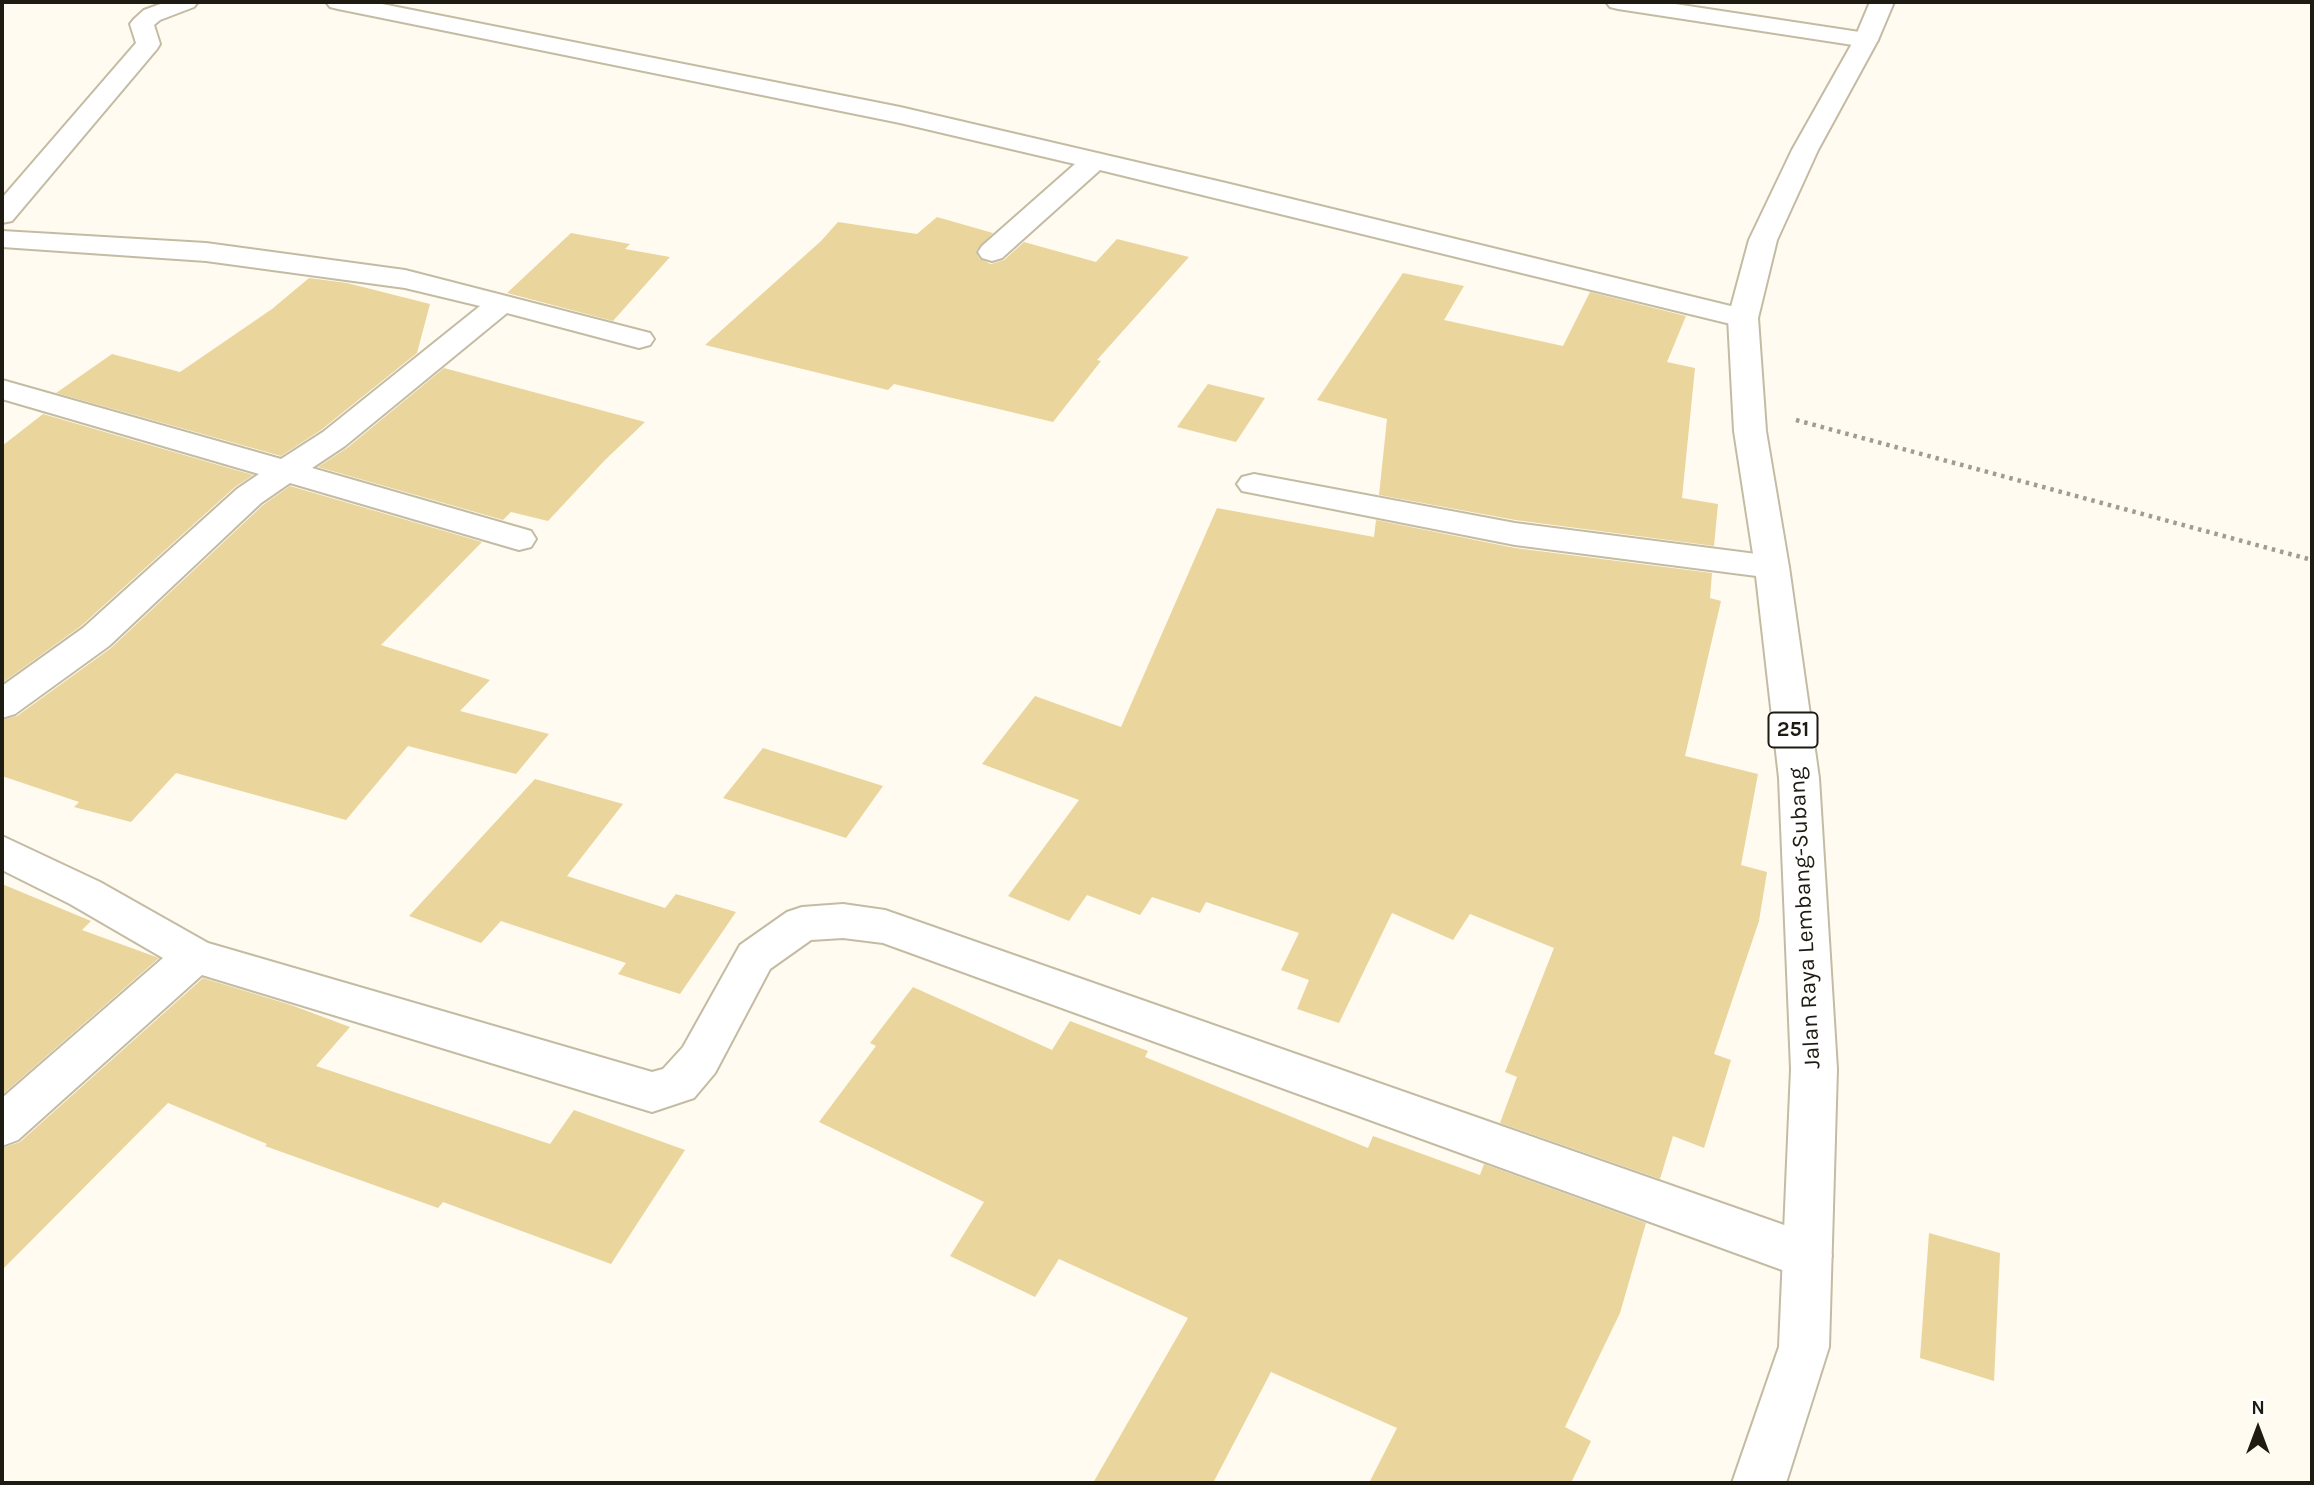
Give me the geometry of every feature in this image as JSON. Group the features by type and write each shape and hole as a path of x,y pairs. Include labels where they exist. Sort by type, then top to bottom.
{"street":[{"path":"2,215 148,44 142,24 152,15 186,2"},
{"path":"338,2 900,115 1226,191 1743,318"},
{"path":"1618,2 1866,40"},
{"name":"Jalan Raya Lembang-Subang","path":"1759,1483 1804,1347 1814,1069 1801,805 1773,567 1748,407 1743,318 1763,240 1805,150 1866,40 1882,2"},
{"path":"992,252 1093,162"},
{"path":"2,239 206,252 405,279 639,339"},
{"path":"2,705 96,637 249,496 334,439 502,303"},
{"path":"2,389 519,539"},
{"path":"1254,484 1516,534 1773,567"},
{"path":"2,852 85,893 195,956 652,1093 678,1084 699,1060 755,957 802,924 843,921 885,927 1807,1256"},
{"path":"2,1126 195,956"}],"path":[{"path":"1748,407 2312,560"}],"building":[{"path":"937,217 993,233 976,251 980,259 991,264 1004,260 1024,242 1096,262 1117,239 1189,257 1097,360 1101,361 1053,422 894,384 888,390 705,345 821,241 838,222 917,234"},
{"path":"571,233 630,244 625,249 670,257 613,321 507,293"},
{"path":"1403,273 1464,286 1444,320 1563,346 1590,292 1686,316 1667,362 1695,368 1682,498 1718,504 1714,546 1515,520 1379,495 1387,419 1317,400"},
{"path":"309,278 347,283 430,304 417,353 321,430 281,456 56,393 112,354 180,372 272,309"},
{"path":"444,368 645,422 548,521 511,512 503,520 318,467 347,448"},
{"path":"1208,384 1265,398 1236,442 1177,427"},
{"path":"43,414 253,475 235,487 81,626 2,683 2,446"},
{"path":"290,486 482,542 381,645 490,680 460,711 549,734 516,774 408,746 346,820 176,773 131,822 74,807 79,802 2,776 2,720 17,716 111,648 263,505"},
{"path":"1217,508 1374,537 1376,520 1515,548 1712,573 1710,598 1721,601 1685,756 1758,774 1741,865 1767,872 1759,921 1714,1054 1731,1060 1704,1148 1673,1136 1660,1179 1500,1123 1517,1077 1505,1072 1554,948 1470,914 1453,940 1392,913 1339,1023 1297,1009 1309,980 1281,970 1299,933 1206,902 1200,913 1152,897 1140,915 1087,895 1069,921 1008,896 1079,800 982,764 1035,696 1121,727"},
{"path":"763,748 883,786 846,838 723,798"},
{"path":"535,779 623,804 567,876 665,908 676,894 736,912 680,994 618,974 626,963 501,921 481,943 409,916"},
{"path":"2,884 91,921 82,930 159,958 2,1095"},
{"path":"203,978 291,1005 350,1027 316,1066 550,1144 574,1110 685,1150 611,1264 443,1202 438,1208 265,1146 267,1144 168,1103 2,1270 2,1148 20,1142"},
{"path":"913,987 1052,1050 1070,1021 1148,1051 1145,1057 1368,1148 1373,1136 1480,1175 1484,1164 1646,1223 1620,1313 1565,1427 1591,1441 1571,1483 1369,1483 1397,1428 1271,1372 1213,1483 1093,1483 1188,1318 1059,1259 1035,1297 950,1256 984,1202 819,1122 876,1046 870,1043"},
{"path":"1929,1233 2000,1253 1994,1381 1920,1358"}]}
